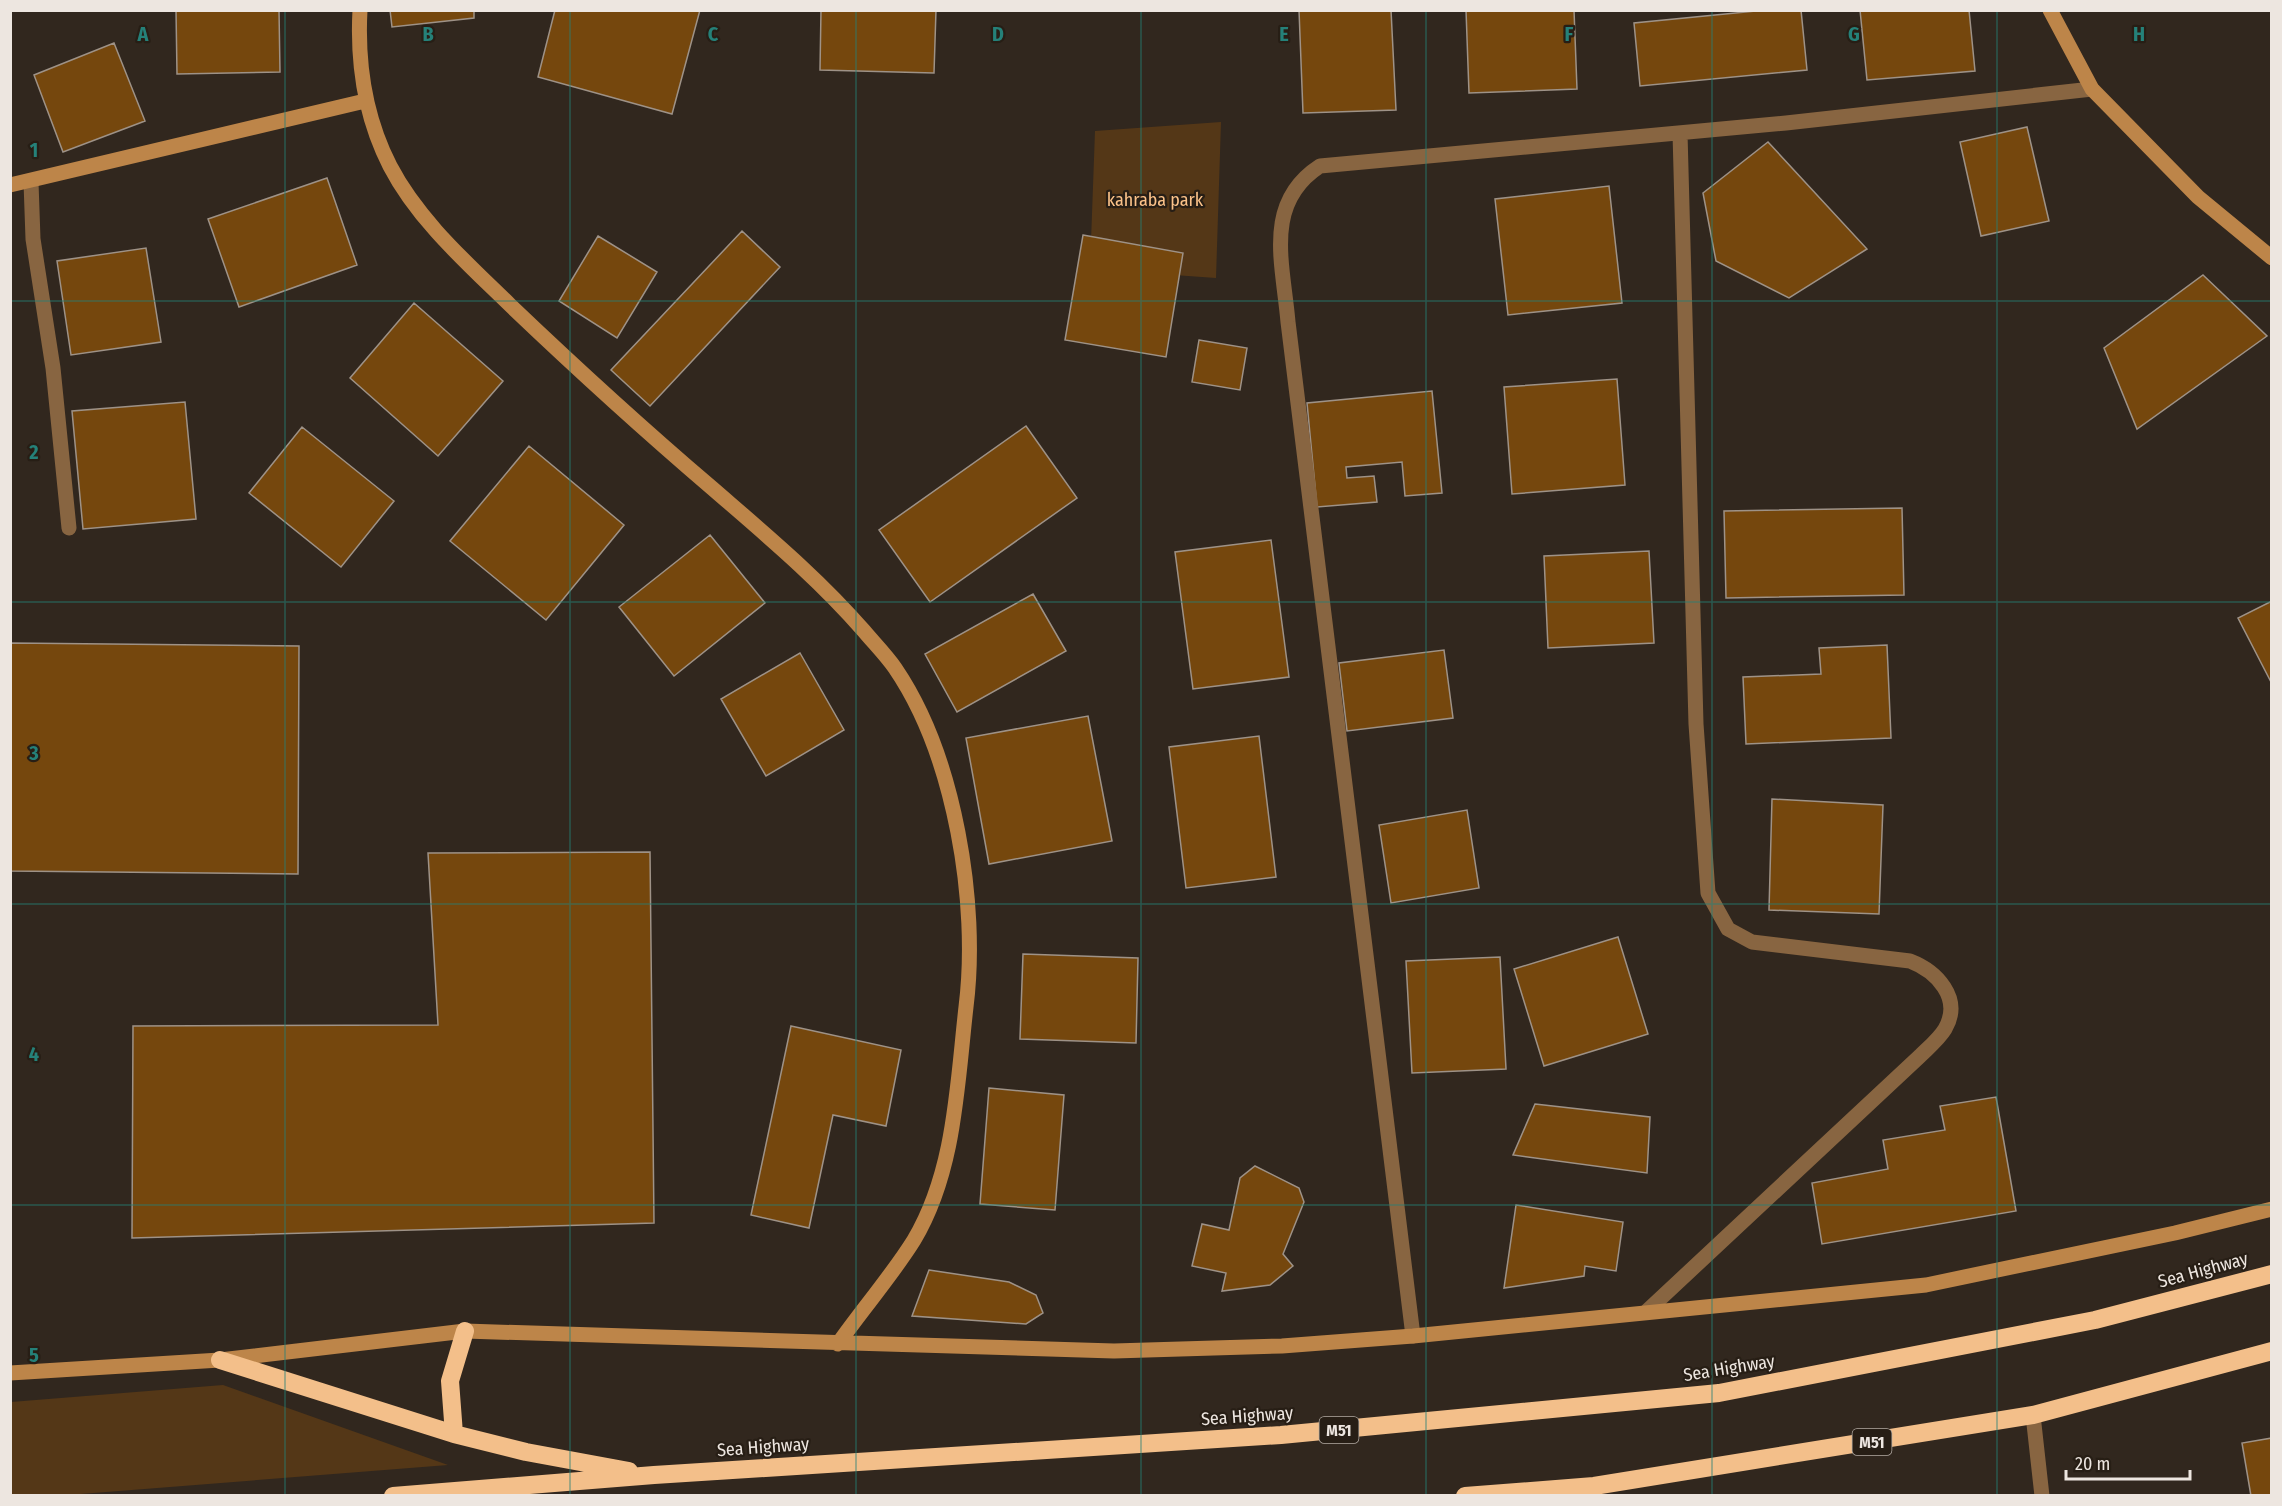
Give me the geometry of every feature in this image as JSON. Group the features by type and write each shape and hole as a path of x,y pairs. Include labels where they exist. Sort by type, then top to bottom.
{"highway":[{"name":"Sea Highway","path":"393,1496 654,1475 1281,1435 1719,1393 2095,1320 2271,1274"},
{"path":"454,1434 450,1381 465,1331"},
{"name":"M51","path":"1465,1496 1594,1486 2033,1415 2271,1351"},
{"path":"219,1360 454,1434 526,1452 654,1475"}],"street":[{"path":"360,10 365,101 391,168 406,194 466,262 606,397 768,536 834,597 895,668 931,737 943,775 963,861 971,929 970,982 953,1118 943,1172 913,1241 838,1344"},
{"path":"2050,10 2092,88 2198,197 2271,258"},
{"path":"1413,1336 1288,322 1281,235 1284,209 1296,185 1320,166 1680,133 2092,88"},
{"path":"10,186 365,101"},
{"path":"1647,1311 1920,1056 1946,1028 1951,1004 1946,988 1929,969 1910,961 1752,942 1728,929 1708,893 1695,712 1680,133"},
{"path":"31,182 33,239 53,368 69,528"},
{"path":"10,1373 219,1360 465,1331 1114,1351 1282,1346 1413,1336 1926,1285 2175,1233 2271,1209"},
{"path":"2033,1415 2042,1496"}],"green space":[{"name":"kahraba park","path":"1221,122 1216,278 1090,269 1095,131"},
{"path":"223,1385 448,1465 68,1495 11,1495 11,1402"}],"building":[{"path":"176,10 279,10 280,72 177,74"},
{"path":"390,10 474,10 474,18 392,27"},
{"path":"555,10 700,10 672,114 538,77"},
{"path":"821,10 936,10 934,73 820,70"},
{"path":"1299,10 1391,10 1396,110 1303,113"},
{"path":"1466,10 1574,10 1577,89 1469,93"},
{"path":"1766,10 1801,10 1807,70 1640,86 1634,23"},
{"path":"1860,10 1969,10 1975,71 1867,80"},
{"path":"114,43 145,121 63,152 34,75"},
{"path":"2027,127 2049,221 1981,236 1960,142"},
{"path":"1768,142 1867,249 1789,298 1716,261 1703,193"},
{"path":"327,178 357,265 239,307 208,219"},
{"path":"1609,186 1622,303 1508,315 1495,199"},
{"path":"742,231 780,267 650,406 611,370"},
{"path":"1083,235 1183,253 1166,357 1065,340"},
{"path":"598,236 657,272 617,338 559,301"},
{"path":"146,248 161,342 71,355 57,261"},
{"path":"2203,275 2267,336 2137,429 2104,348"},
{"path":"414,303 503,381 438,456 350,378"},
{"path":"1199,340 1247,348 1240,390 1192,382"},
{"path":"1617,379 1625,485 1512,494 1504,387"},
{"path":"1432,391 1442,493 1405,496 1402,462 1346,467 1347,478 1374,476 1377,502 1317,507 1307,403"},
{"path":"185,402 196,519 83,529 72,411"},
{"path":"1026,426 1077,498 930,602 879,530"},
{"path":"302,427 394,501 341,567 249,493"},
{"path":"529,446 624,525 546,620 450,541"},
{"path":"1902,508 1904,595 1726,598 1724,511"},
{"path":"710,535 765,603 674,676 619,607"},
{"path":"1271,540 1289,677 1193,689 1175,552"},
{"path":"1649,551 1654,643 1548,648 1544,556"},
{"path":"1033,594 1066,651 957,712 925,654"},
{"path":"2272,601 2272,684 2238,618"},
{"path":"11,643 299,646 298,874 10,871"},
{"path":"1887,645 1891,738 1746,744 1743,677 1821,674 1819,648"},
{"path":"1444,650 1453,718 1347,731 1339,663"},
{"path":"800,653 844,730 766,776 721,699"},
{"path":"1088,716 1112,841 989,864 966,738"},
{"path":"1259,736 1276,877 1186,888 1169,747"},
{"path":"1772,799 1883,805 1879,914 1769,910"},
{"path":"1467,810 1479,888 1391,903 1379,825"},
{"path":"650,852 654,1223 132,1238 133,1026 438,1025 428,853"},
{"path":"1618,937 1648,1034 1544,1066 1514,969"},
{"path":"1023,954 1138,958 1136,1043 1020,1039"},
{"path":"1500,957 1506,1069 1412,1073 1406,961"},
{"path":"791,1026 901,1050 886,1126 833,1115 809,1228 751,1215"},
{"path":"989,1088 1064,1095 1055,1210 980,1204"},
{"path":"1996,1097 2016,1211 1822,1244 1812,1183 1888,1169 1883,1140 1945,1130 1940,1106"},
{"path":"1535,1104 1650,1117 1647,1173 1513,1155"},
{"path":"1255,1166 1299,1188 1304,1202 1283,1254 1293,1266 1270,1285 1222,1291 1226,1273 1192,1266 1202,1224 1229,1230 1240,1178"},
{"path":"1516,1205 1623,1222 1616,1271 1585,1266 1584,1276 1504,1288"},
{"path":"929,1270 1009,1282 1036,1295 1043,1313 1026,1324 912,1316"},
{"path":"2272,1438 2272,1496 2251,1496 2242,1443"}]}
